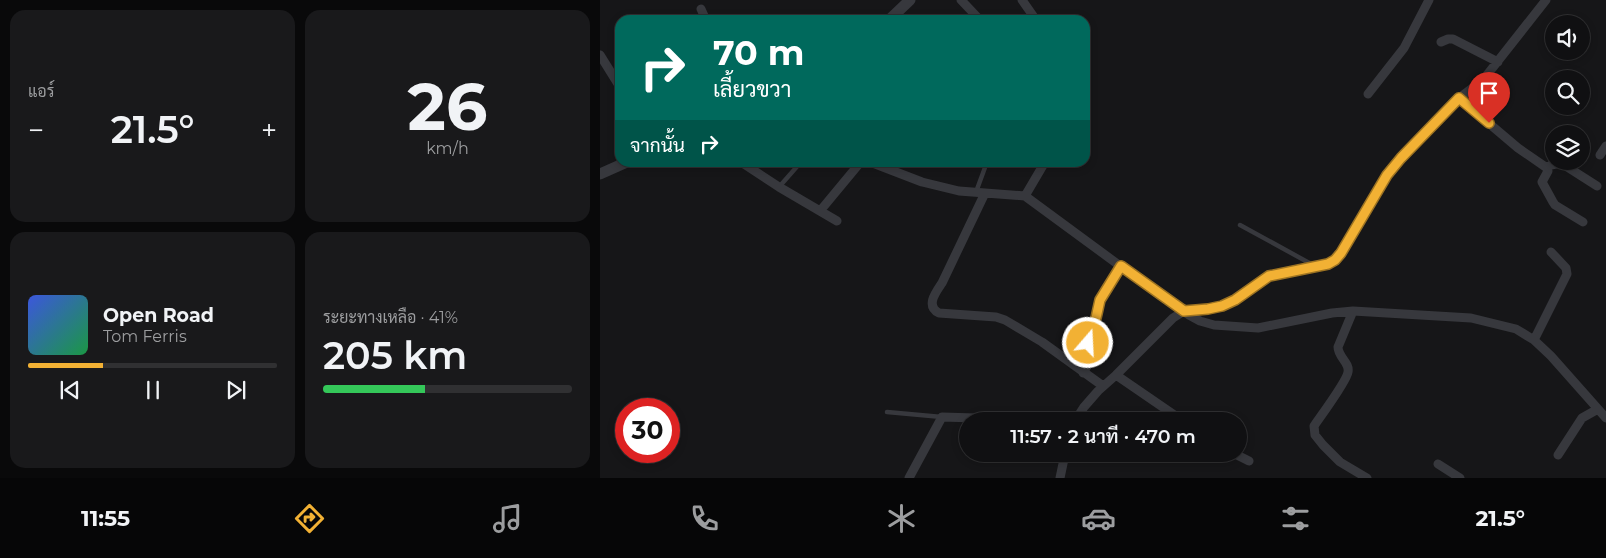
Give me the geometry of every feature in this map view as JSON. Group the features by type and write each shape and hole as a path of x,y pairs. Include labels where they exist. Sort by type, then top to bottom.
{"street":[{"path":"894,15 910,0"},
{"path":"962,0 976,15"},
{"path":"1022,0 1032,15"},
{"path":"1368,94 1404,48 1429,0"},
{"path":"1081,412 1103,386 1173,318 1184,311 1222,306 1235,300 1269,276 1328,264 1335,260 1387,175 1459,98 1483,80 1546,0"},
{"path":"701,9 704,15"},
{"path":"1441,42 1448,39 1453,40 1498,62"},
{"path":"600,55 615,78"},
{"path":"1459,98 1518,148 1545,167"},
{"path":"1600,156 1606,146"},
{"path":"600,174 615,167"},
{"path":"750,167 779,188 837,221"},
{"path":"820,211 857,167"},
{"path":"883,167 922,182 959,191 1025,196 1184,311 1200,321 1214,325 1258,328 1332,313 1353,311 1470,318 1516,329 1534,340 1551,356 1606,418"},
{"path":"1025,196 1042,167"},
{"path":"1548,170 1542,182 1553,202 1583,222"},
{"path":"1572,170 1597,186"},
{"path":"981,193 935,295 932,304 933,308 940,313 996,317 1006,320 1042,342 1082,373 1103,386"},
{"path":"1534,340 1567,274 1566,268 1551,252"},
{"path":"1082,373 1095,350 1086,340 1096,318 1098,304 1121,266"},
{"path":"1353,311 1338,347 1348,372 1314,426 1313,431 1318,440 1340,462 1367,478"},
{"path":"1116,375 1170,412"},
{"path":"1558,456 1582,418 1598,409"},
{"path":"909,478 942,417 959,418"},
{"path":"1060,478 1063,462"},
{"path":"1438,464 1460,478"}],"lane":[{"path":"779,188 796,167"},
{"path":"981,193 986,167"},
{"path":"1240,225 1316,266"},
{"path":"887,412 942,417"}],"route":[{"path":"1088,343 1086,340 1096,318 1098,304 1121,266 1184,311 1222,306 1235,300 1269,276 1328,264 1335,260 1387,175 1459,98 1489,123"}]}
